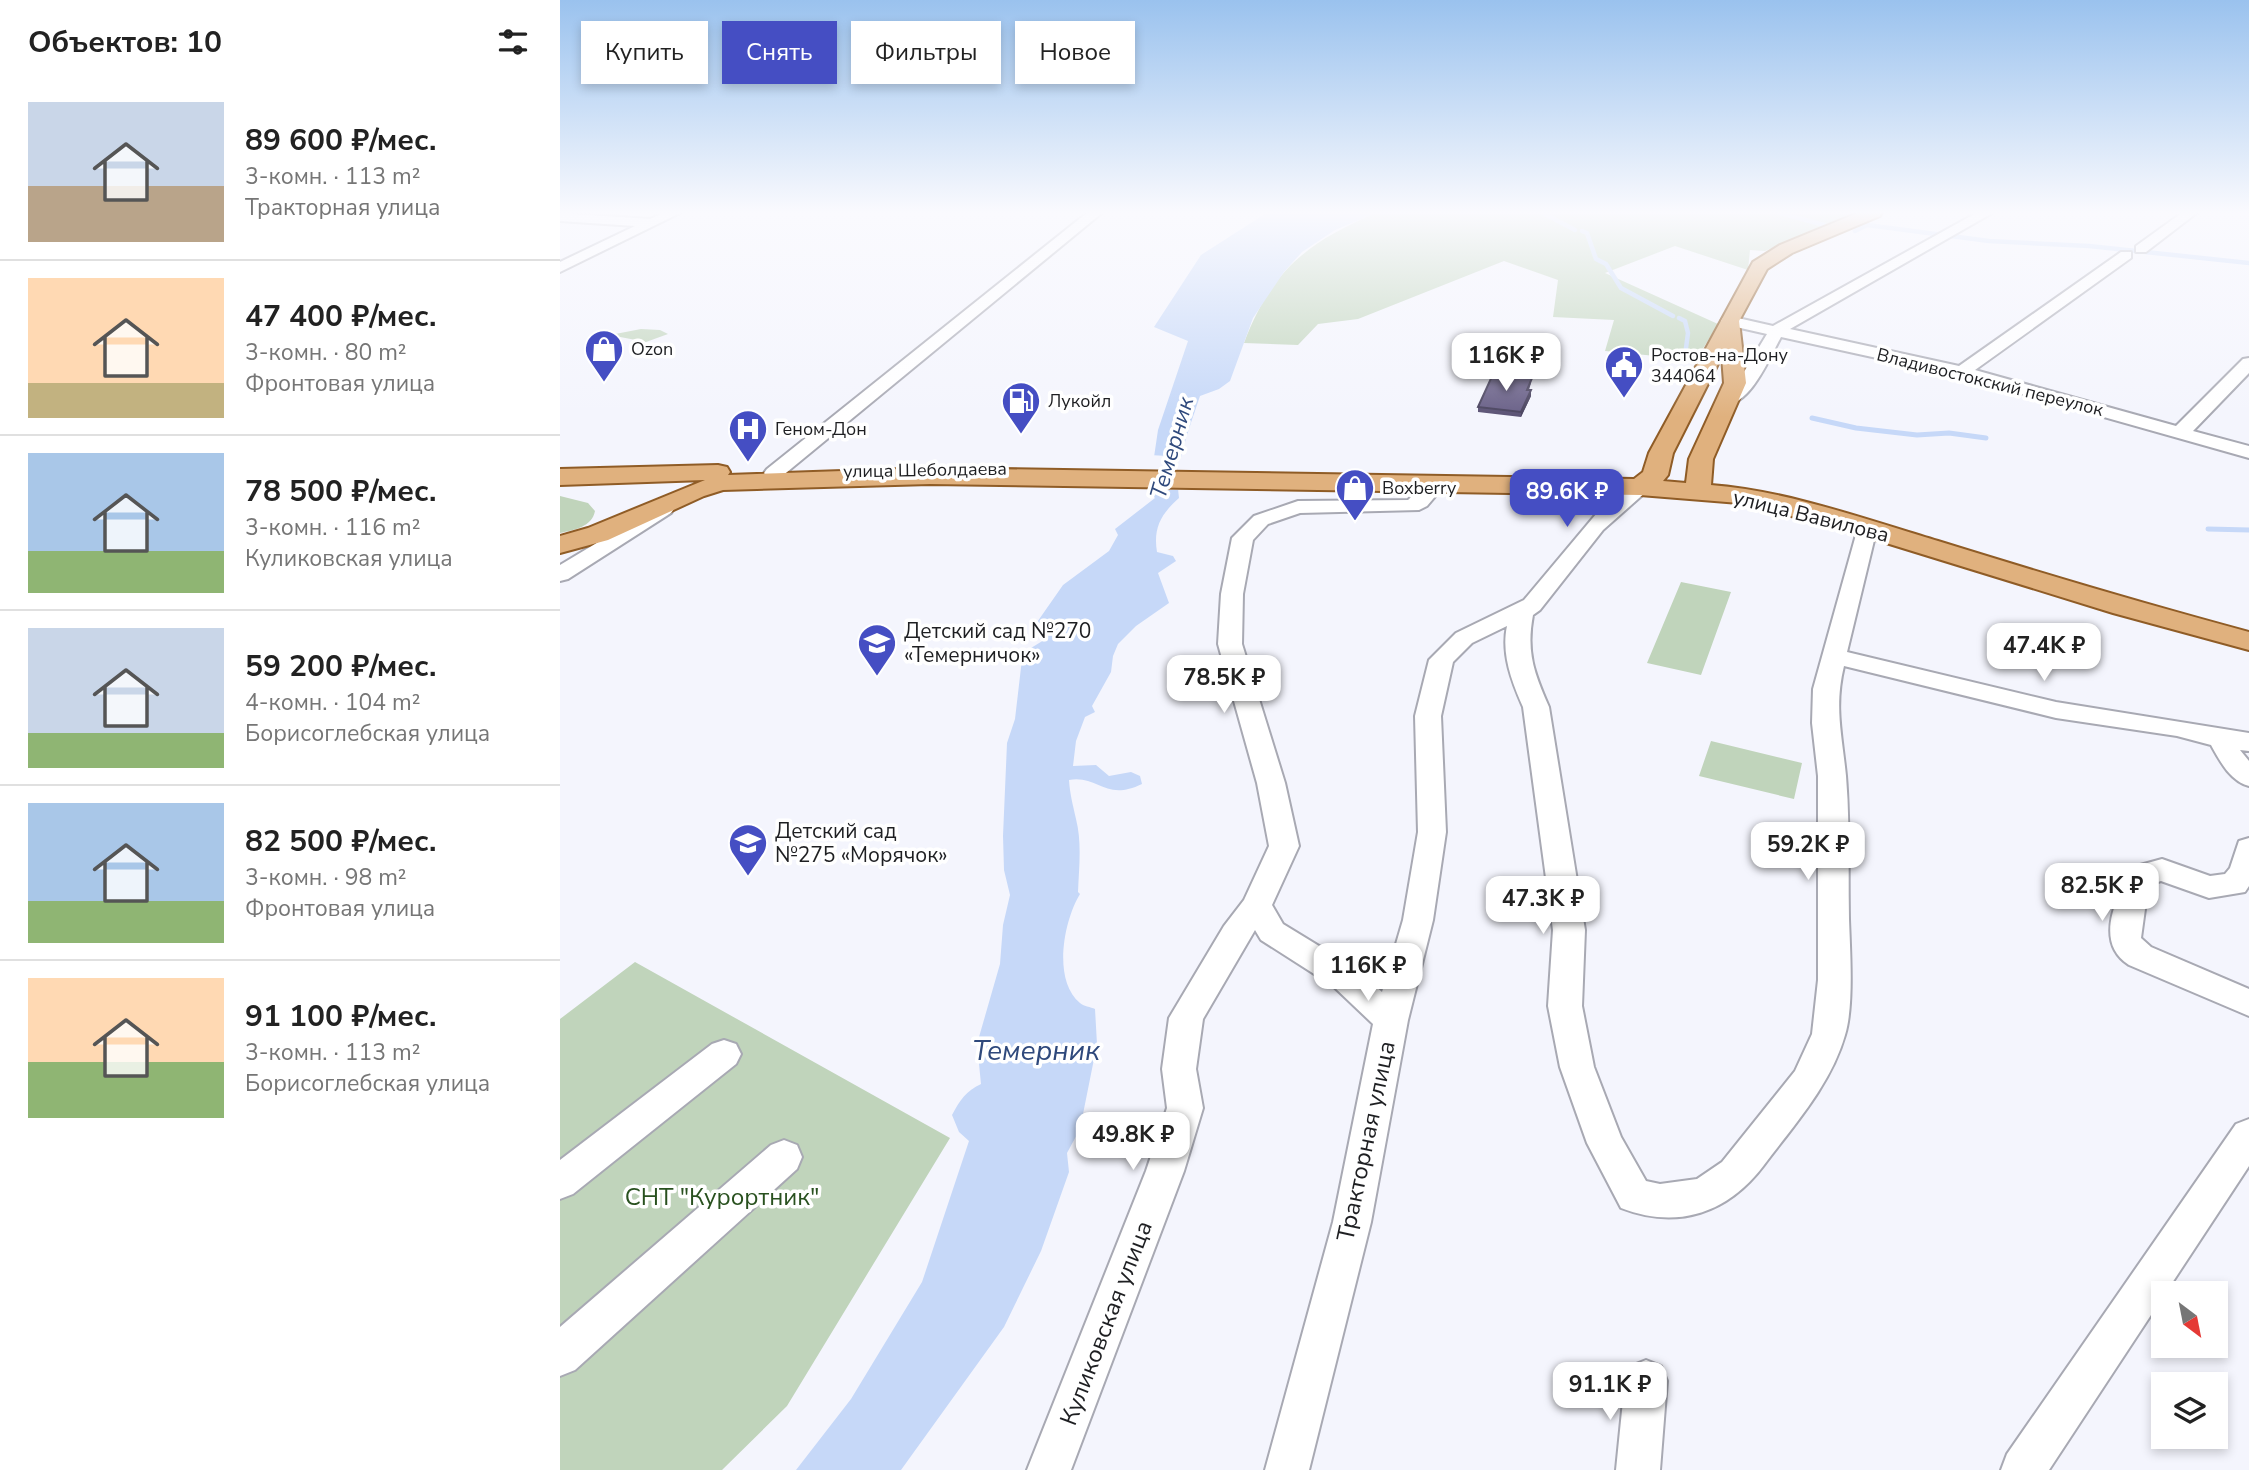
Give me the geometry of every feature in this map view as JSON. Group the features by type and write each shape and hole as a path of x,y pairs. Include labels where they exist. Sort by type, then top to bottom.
{"main road":[{"path":"1648,481 1751,281"},
{"path":"1699,484 1701,459 1734,383 1729,321"},
{"path":"1691,395 1713,429"},
{"name":"улица Шеболдаева","path":"760,476 1097,473 1277,477"},
{"path":"560,477 760,476"},
{"path":"598,534 669,501 721,483 760,476"},
{"name":"улица Вавилова","path":"1277,477 1434,486 1648,481"},
{"name":"улица Вавилова","path":"1277,477 1648,481 1780,490 2249,626"},
{"name":"улица Вавилова","path":"1699,484 1866,528 2123,607 2249,641"},
{"path":"560,487 604,501 612,509 610,521 565,562"}],"street":[{"path":"760,476 1009,281"},
{"path":"1727,400 1743,388 1777,330 1864,281"},
{"path":"1962,372 2093,281"},
{"name":"Владивостокский переулок","path":"1729,321 1962,372 2249,452"},
{"path":"2181,432 2249,363"},
{"name":"Тракторная улица","path":"1287,1470 1352,1222 1391,1020 1418,920 1432,832 1428,716 1441,660 1464,638 1532,605 1594,526 1623,498 1648,481"},
{"name":"Куликовская улица","path":"1049,1470 1165,1171 1185,1108 1179,1069 1186,1018 1235,934 1255,906 1284,846 1271,783 1230,644 1232,594 1243,538 1261,520 1298,507 1412,506 1420,502 1434,486"},
{"path":"565,562 652,518 664,509 669,501"},
{"path":"1522,612 1516,641 1525,682 1536,707 1569,930 1565,1006 1577,1067 1605,1143 1634,1196 1660,1202 1704,1195 1735,1174 1807,1081 1829,1034 1834,980 1832,776 1825,723 1826,689 1866,528"},
{"path":"1833,656 2056,710 2249,742"},
{"path":"2221,739 2232,759 2249,777"},
{"path":"2249,848 2244,872 2234,884 2209,887 2162,870 2144,875 2133,894 2126,940 2129,948 2140,956 2249,1003"},
{"path":"1255,906 1272,932 1344,977 1391,1020"},
{"path":"560,1182 724,1054"},
{"path":"2023,1470 2249,1135"},
{"path":"560,1355 784,1157"},
{"path":"1637,1470 1646,1381"}],"green space":[{"path":"1278,281 1455,281 1358,319 1318,324 1298,345 1244,343"},
{"path":"1558,281 1622,281 1718,324 1696,360 1605,351 1614,320 1553,317"},
{"path":"641,329 660,330 668,334 646,342 610,335"},
{"path":"560,496 588,503 595,511 590,521 582,527 560,533"},
{"path":"1681,582 1731,592 1701,675 1647,663"},
{"path":"1711,741 1802,763 1794,799 1699,776"},
{"name":"СНТ \"Курортник\"","path":"635,962 950,1138 787,1406 722,1470 560,1470 560,1019"}],"water":[{"name":"Темерник","path":"1184,281 1278,281 1253,318 1230,381 1219,389 1200,396 1181,459 1179,498 1167,510 1157,529 1157,552 1173,556 1176,561 1158,573 1169,603 1136,626 1118,644 1111,672 1092,706 1095,712 1085,717 1076,741 1073,766 1096,765 1109,776 1131,772 1140,776 1142,784 1119,790 1079,779 1069,780 1079,837 1080,894 1069,919 1063,965 1071,993 1081,1004 1095,1009 1097,1044 1080,1129 1067,1153 1069,1172 1041,1251 1004,1327 901,1470 796,1470 851,1399 922,1282 969,1141 959,1132 952,1115 964,1096 981,1084 977,1044 1000,964 1003,925 1010,895 1004,870 1003,836 1007,743 1015,719 1022,659 1031,648 1044,640 1035,635 1033,628 1063,585 1109,551 1118,535 1115,529 1155,498 1149,491 1158,430 1188,341 1154,327"}],"pier":[{"path":"1149,455 1187,457 1181,490 1146,489"}],"building":[{"path":"1493,374 1532,378 1527,390 1531,390 1521,412 1478,407"}],"waterway":[{"path":"1616,281 1621,288 1673,316"},
{"path":"1679,318 1685,321 1688,333 1686,348"},
{"path":"1812,418 1856,428 1917,435 1949,433 1986,438"},
{"path":"2208,529 2249,530"}],"place":[{"name":"Ozon","path":"604,383"},
{"name":"Ростов-на-Дону 344064","path":"1624,399"},
{"name":"Лукойл","path":"1021,435"},
{"name":"Геном-Дон","path":"748,463"},
{"name":"Boxberry","path":"1355,522"},
{"name":"Детский сад №270 «Темерничок»","path":"877,677"},
{"name":"Детский сад №275 «Морячок»","path":"748,877"}]}
